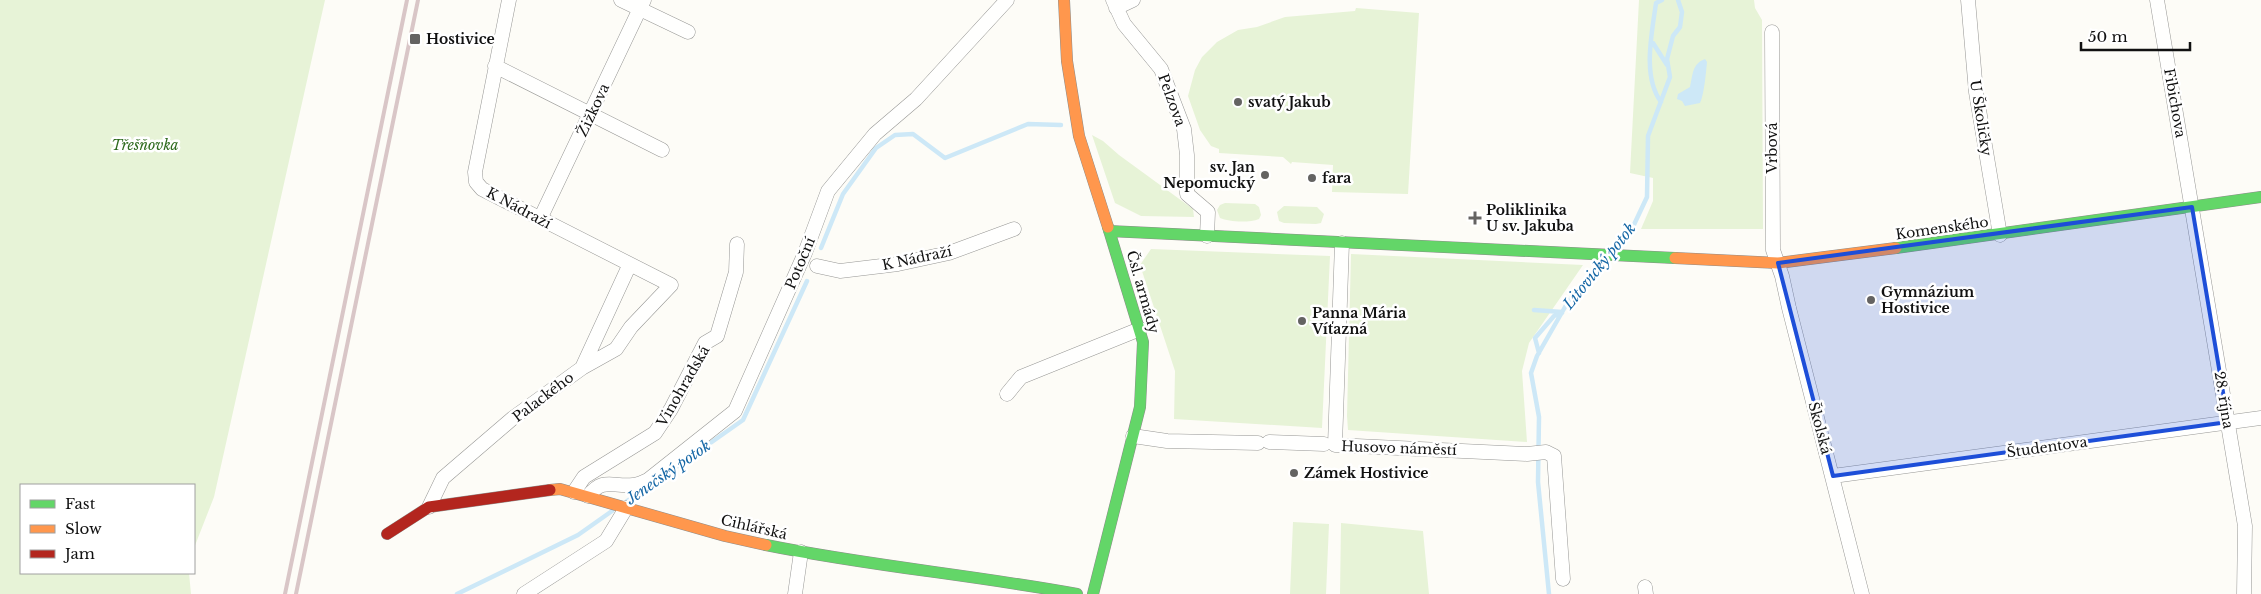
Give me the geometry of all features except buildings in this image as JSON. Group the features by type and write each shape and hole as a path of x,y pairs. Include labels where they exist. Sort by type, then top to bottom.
{"street":[{"path":"509,0 495,66 662,150"},
{"path":"621,0 642,4 688,32"},
{"name":"Potoční","path":"588,496 597,485 608,483 634,485 648,480 735,411 805,253 828,191 875,134 916,100 1007,0"},
{"name":"Čsl. armády","path":"1064,0 1067,61 1079,136 1140,329 1142,342 1140,407 1093,594"},
{"path":"1115,4 1133,0"},
{"name":"U Školičky","path":"1968,0 1976,92 2000,235"},
{"name":"Fibichova","path":"2157,0 2192,207"},
{"name":"Žižkova","path":"540,220 642,4"},
{"name":"Pelzova","path":"1115,4 1124,24 1161,70 1184,129 1187,155 1187,194 1208,212 1207,236"},
{"name":"Vrbová","path":"1772,32 1771,242 1778,263"},
{"name":"K Nádraží","path":"495,66 475,172 476,182 482,189 540,220 629,266 671,285 631,327 616,350 582,368"},
{"name":"Komenského","path":"1342,243 1778,263 2000,235 2261,197"},
{"name":"28. října","path":"2192,207 2245,526 2244,594"},
{"name":"K Nádraží","path":"817,266 840,271 898,264 949,253 1014,229"},
{"path":"1109,231 1342,243"},
{"name":"Husovo náměstí","path":"1342,243 1335,445 1527,454 1546,452 1554,456 1563,579"},
{"name":"Vinohradská","path":"574,492 584,477 655,433 671,409 705,343 717,336 736,272 736,244"},
{"name":"Školská","path":"1778,263 1862,594"},
{"name":"Palackého","path":"429,507 443,478 513,418 582,368 629,266"},
{"path":"1007,394 1021,377 1140,329"},
{"name":"Študentova","path":"1833,476 2261,418"},
{"name":"Husovo náměstí","path":"1133,436 1166,441 1324,444"},
{"name":"Cihlářská","path":"429,507 560,489 725,536 801,552 1007,581 1077,594"},
{"path":"387,534 417,512 429,507"},
{"path":"524,594 606,541 625,507"},
{"path":"795,594 801,552"}],"highlighted area":[{"path":"2192,207 2228,422 1833,476 1778,263"}],"green space":[{"name":"Třešňovka","path":"0,0 325,0 214,497 195,545 195,484 20,484 20,574 189,574 191,594 0,594"},
{"path":"1639,0 1754,0 1755,8 1762,20 1763,229 1641,229 1653,201 1653,178 1630,173"},
{"path":"1356,8 1419,13 1408,194 1332,192 1333,165 1292,162 1291,164 1283,157 1219,153 1219,149 1211,146 1200,130 1188,96 1195,70 1202,57 1217,42 1238,30 1257,27 1285,17 1355,11"},
{"path":"1092,135 1103,141 1119,155 1193,209 1194,217 1141,216 1115,203"},
{"path":"1225,203 1255,204 1259,207 1261,215 1259,219 1239,222 1220,218 1217,210 1220,205"},
{"path":"1284,206 1317,207 1324,214 1321,223 1284,223 1279,221 1277,212"},
{"path":"1151,249 1330,256 1322,428 1174,419 1175,371 1140,265"},
{"path":"1351,254 1583,265 1529,343 1522,371 1527,442 1348,430"},
{"path":"1293,522 1329,524 1326,594 1290,594"},
{"path":"1341,523 1423,531 1429,594 1340,594"}],"water":[{"path":"1705,59 1707,62 1703,95 1700,103 1685,106 1682,101 1677,99 1678,94 1690,87 1695,67"}],"waterway":[{"path":"1661,102 1655,92 1652,80 1650,54 1656,3 1662,0"},
{"name":"Litovický potok","path":"1616,248 1631,231 1647,197 1648,136 1670,77 1667,59 1673,36 1680,27 1682,12 1678,0"},
{"path":"1653,43 1667,65"},
{"name":"Jenečský potok","path":"821,248 843,194 876,148 895,135 913,134 945,158 1028,124 1061,125"},
{"name":"Litovický potok","path":"1549,594 1538,482 1539,417 1531,373 1537,356 1569,300 1604,262"},
{"name":"Jenečský potok","path":"672,470 743,420 807,281"},
{"name":"Jenečský potok","path":"1534,310 1562,312"},
{"path":"1539,353 1535,338 1554,316 1562,313"},
{"name":"Jenečský potok","path":"627,501 647,487"},
{"name":"Jenečský potok","path":"457,594 578,535 612,511"}],"railway":[{"path":"285,594 407,0"},
{"path":"296,594 418,0"}],"traffic: fast":[{"path":"1896,248 2261,197"},
{"path":"1093,594 1140,407 1143,342 1108,227"},
{"path":"1109,231 1675,258"},
{"path":"766,545 844,559 1077,594"}],"traffic: slow":[{"path":"1064,0 1067,61 1079,136 1108,227"},
{"path":"1675,258 1778,263 1896,248"},
{"path":"550,490 560,489 725,536 766,545"}],"traffic: jam":[{"path":"387,534 429,507 550,490"}],"place":[{"name":"Hostivice","path":"415,39"},
{"name":"svatý Jakub","path":"1238,102"},
{"name":"sv. Jan Nepomucký","path":"1265,175"},
{"name":"fara","path":"1312,178"},
{"name":"Poliklinika U sv. Jakuba","path":"1475,218"},
{"name":"Gymnázium Hostivice","path":"1871,300"},
{"name":"Panna Mária Víťazná","path":"1302,321"},
{"name":"Zámek Hostivice","path":"1294,473"}]}
